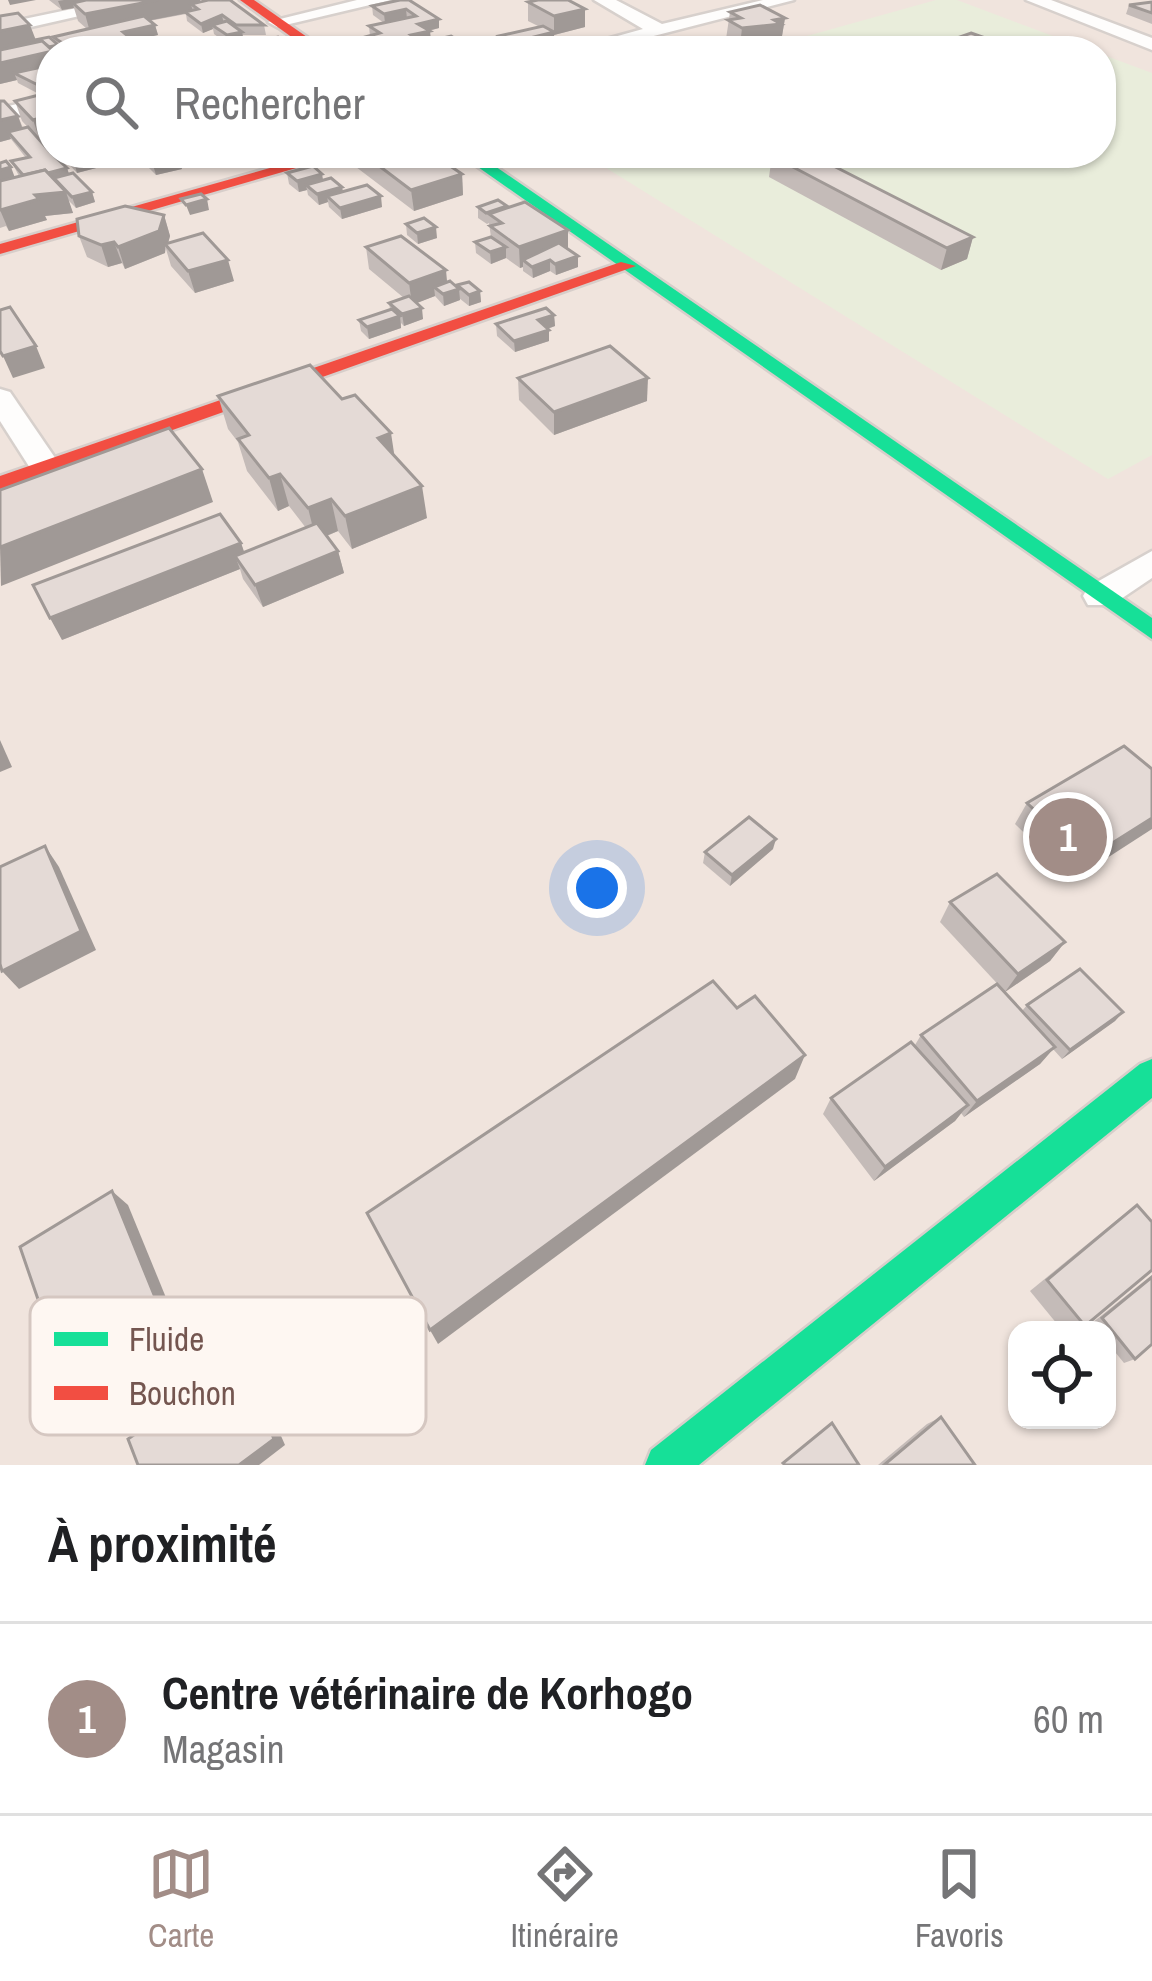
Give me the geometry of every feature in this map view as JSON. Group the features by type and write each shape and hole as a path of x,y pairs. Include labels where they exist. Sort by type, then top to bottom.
{"street":[{"path":"0,29 141,0"},
{"path":"246,0 297,36"},
{"path":"277,22 382,0"},
{"path":"603,0 659,29"},
{"path":"631,36 785,0"},
{"path":"1035,0 1152,44"},
{"path":"0,114 36,106"},
{"path":"0,248 286,168"},
{"path":"487,168 1152,630"},
{"path":"0,484 626,266"},
{"path":"0,398 46,468"},
{"path":"1100,596 1152,562"},
{"path":"666,1465 1152,1076"}],"shaded area":[{"path":"0,0 1152,0 1152,1465 0,1465"}],"green space":[{"path":"936,0 957,0 1053,36 807,36"},
{"path":"1116,60 1152,73 1152,455 1108,479 606,168 1116,168"}],"building":[{"path":"158,0 85,14 73,3"},
{"path":"230,0 264,25 236,25 222,15 201,24 185,12 198,9 191,4"},
{"path":"409,0 439,19 418,24 430,31 412,36 369,36 380,33 369,26 416,16 406,9 384,14 372,6"},
{"path":"568,0 585,9 554,16 528,2"},
{"path":"1152,2 1152,13 1129,5"},
{"path":"760,5 785,18 774,20 781,24 742,28 728,20 741,18 730,12"},
{"path":"18,13 30,25 0,31 0,16"},
{"path":"144,16 155,25 123,32 128,36 57,36"},
{"path":"227,21 242,32 227,35 212,25"},
{"path":"543,26 554,32 538,36 499,36"},
{"path":"36,40 0,50 0,47"},
{"path":"36,42 36,55 0,63 0,50"},
{"path":"36,68 36,84 14,73"},
{"path":"36,96 36,119 33,120 15,101"},
{"path":"0,101 4,101 18,116 0,120"},
{"path":"28,127 36,136 36,168 67,168 23,175 11,161 30,157 8,132"},
{"path":"315,168 322,174 297,181 287,173"},
{"path":"382,168 453,168 462,174 411,190"},
{"path":"795,168 837,168 973,237 947,248"},
{"path":"45,170 66,192 35,195 39,199 0,210 0,181"},
{"path":"73,173 92,192 72,197 54,178"},
{"path":"331,178 342,187 317,194 306,185"},
{"path":"367,185 381,196 340,208 327,196"},
{"path":"201,194 207,199 186,205 181,199"},
{"path":"498,200 507,206 486,213 478,207"},
{"path":"525,202 568,230 519,247 490,226 502,223 489,214"},
{"path":"125,206 164,215 159,231 118,247 114,242 101,245 79,236 77,219"},
{"path":"424,218 436,227 417,233 406,224"},
{"path":"203,233 228,260 188,271 165,244"},
{"path":"401,236 446,270 409,283 366,247"},
{"path":"491,237 506,247 490,252 475,242"},
{"path":"559,243 578,256 532,267 523,260"},
{"path":"450,281 459,289 443,294 434,287"},
{"path":"469,282 480,291 469,295 457,285"},
{"path":"409,296 422,308 402,314 389,303"},
{"path":"10,307 36,346 3,356 0,310"},
{"path":"546,308 554,315 538,320 549,330 514,341 496,324"},
{"path":"392,309 400,316 367,327 359,320"},
{"path":"610,346 648,378 554,412 518,378"},
{"path":"310,365 342,399 355,395 391,433 378,438 422,486 345,516 331,499 308,508 280,474 269,478 238,439 249,435 218,396"},
{"path":"169,428 202,469 0,547 0,490"},
{"path":"220,514 241,543 50,618 33,585"},
{"path":"317,523 338,551 255,585 235,556"},
{"path":"1124,746 1152,769 1152,818 1087,859 1027,803"},
{"path":"749,817 776,839 732,875 705,852"},
{"path":"45,846 81,931 2,971 0,867"},
{"path":"997,874 1065,942 1018,974 950,902"},
{"path":"1080,969 1123,1012 1070,1050 1027,1005"},
{"path":"713,981 737,1008 755,996 805,1055 430,1330 426,1297 412,1297 367,1213"},
{"path":"997,984 1055,1047 977,1101 921,1035"},
{"path":"911,1042 968,1105 885,1167 831,1098"},
{"path":"112,1191 155,1297 37,1297 20,1247"},
{"path":"1137,1205 1152,1222 1152,1270 1091,1321 1081,1321 1047,1280"},
{"path":"1152,1277 1152,1344 1135,1359 1116,1335 1116,1321 1102,1318"},
{"path":"941,1417 975,1465 884,1465"},
{"path":"832,1423 859,1465 783,1463"},
{"path":"134,1435 272,1435 274,1439 239,1465 138,1465 128,1439"}],"traffic: fast":[{"path":"488,168 1152,630"},
{"path":"666,1465 1152,1076"}],"traffic: jam":[{"path":"246,0 298,36"},
{"path":"0,249 287,168"},
{"path":"0,484 627,266"}],"place":[{"name":"Centre vétérinaire de Korhogo","path":"1068,837"}]}
